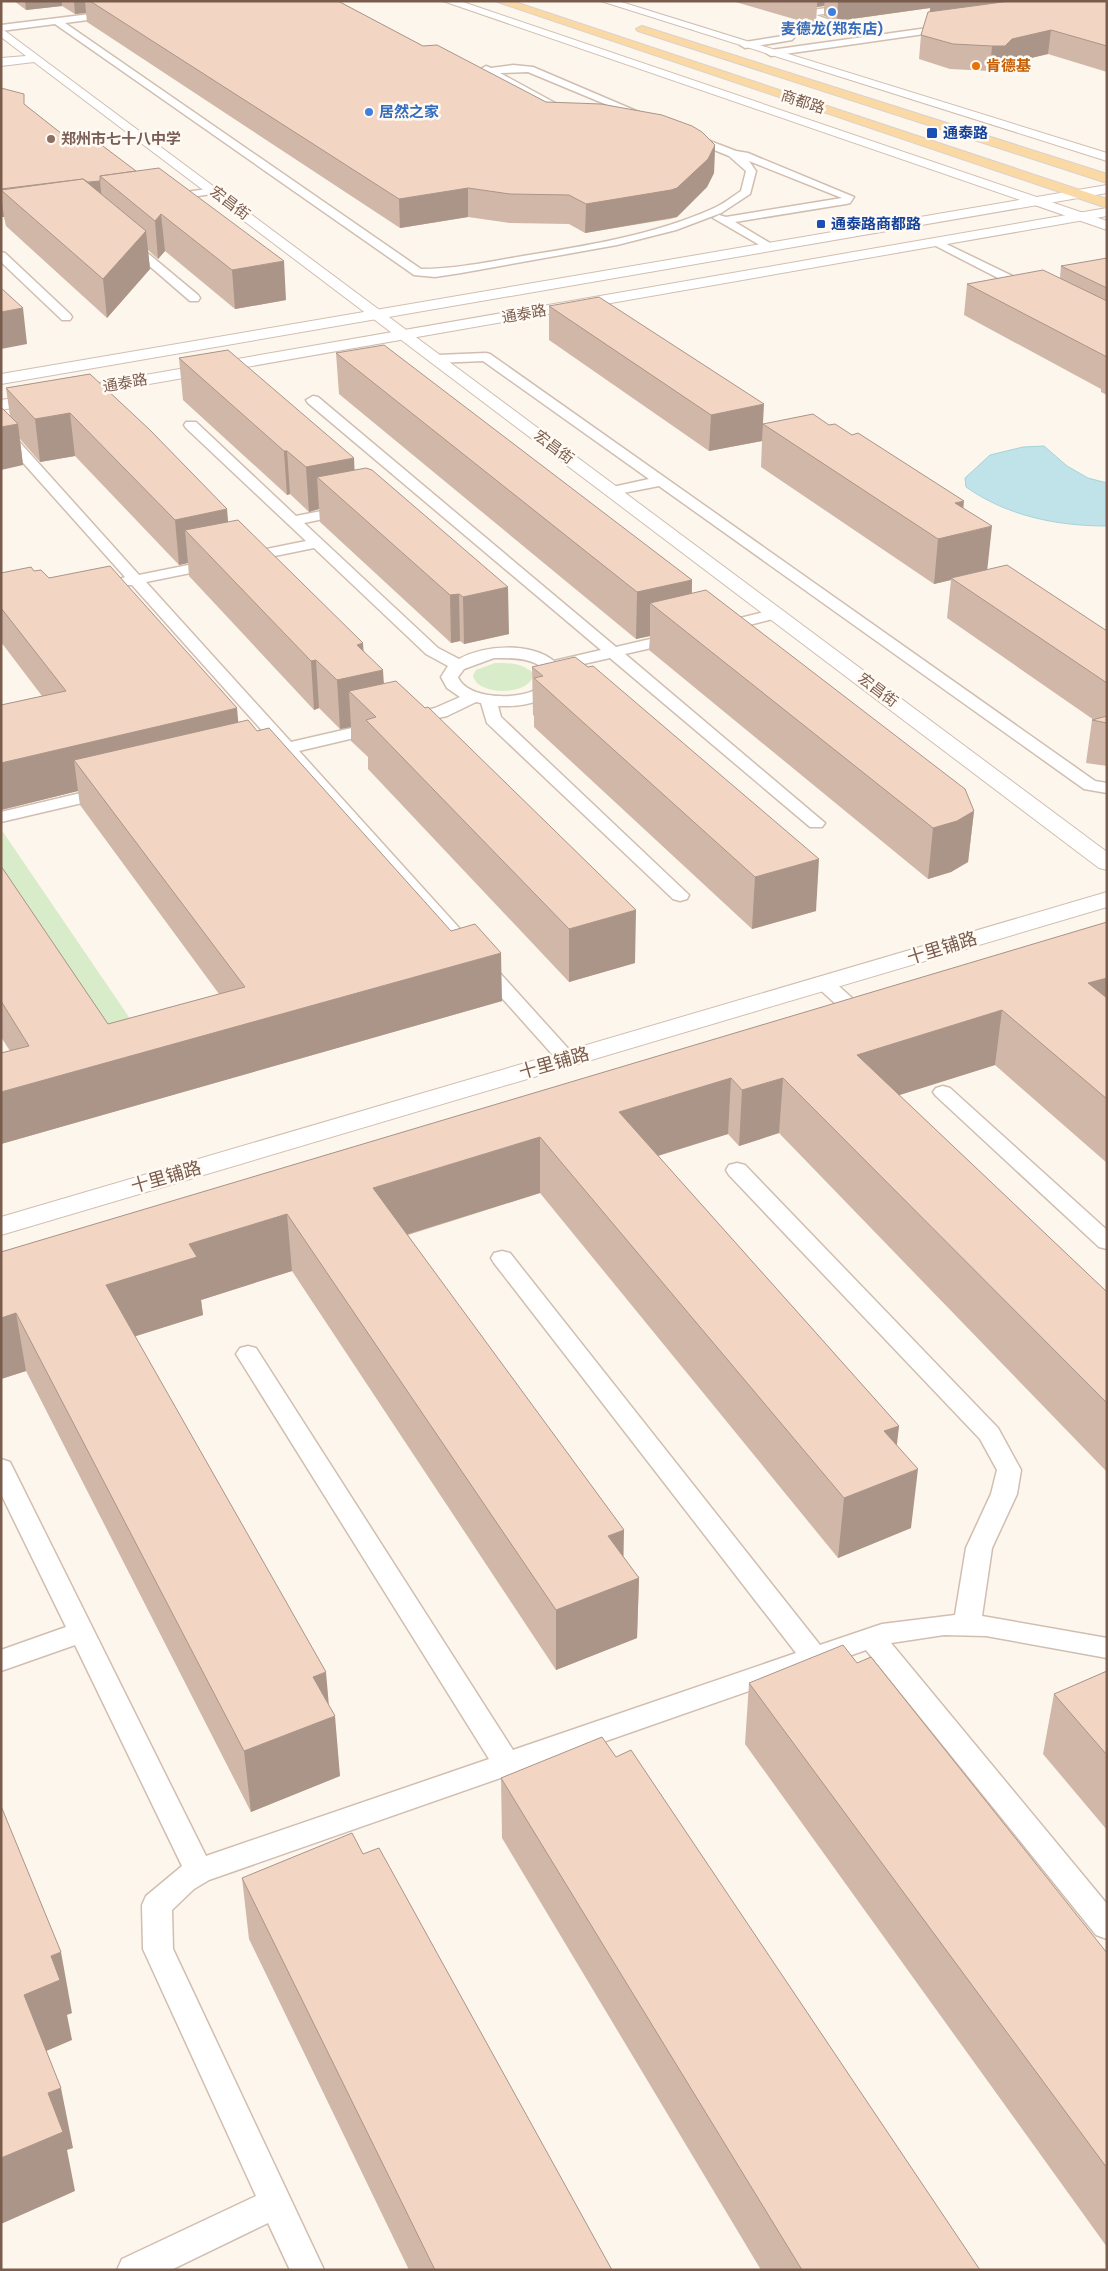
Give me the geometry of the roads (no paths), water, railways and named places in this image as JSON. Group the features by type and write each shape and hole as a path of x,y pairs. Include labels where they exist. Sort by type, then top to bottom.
{"main road":[{"name":"商都路","path":"500,1 1107,204"},
{"name":"商都路","path":"633,26 1107,179"}],"street":[{"path":"448,1 1107,226"},
{"path":"606,1 1107,157"},
{"name":"宏昌街","path":"1,29 1107,863"},
{"path":"1,62 37,58"},
{"name":"通泰路","path":"1,379 1107,189"},
{"name":"通泰路","path":"1,405 1107,212"},
{"name":"十里铺路","path":"1,1226 1107,899"}],"lane":[{"path":"761,1 832,22 840,27 840,32"},
{"path":"804,14 902,1"},
{"path":"1,29 123,13"},
{"path":"56,21 418,273 435,273 600,246 682,225 712,214 745,194 752,182 751,170 740,158 681,132"},
{"path":"772,53 959,27"},
{"path":"745,45 802,37"},
{"path":"480,66 581,120"},
{"path":"490,71 522,68 576,88 654,127"},
{"path":"516,96 576,88"},
{"path":"724,221 846,201 849,197 744,155 731,153"},
{"path":"156,199 214,191"},
{"path":"712,214 769,246"},
{"path":"120,234 194,298"},
{"path":"936,242 1038,294"},
{"path":"1,255 66,317"},
{"path":"437,359 486,356 1090,785 1107,788"},
{"path":"314,400 816,823"},
{"path":"191,425 432,651 458,665"},
{"path":"1,430 567,1059"},
{"path":"613,491 661,481"},
{"path":"406,498 425,494"},
{"path":"293,520 359,507"},
{"path":"107,586 316,543"},
{"path":"552,666 776,614"},
{"path":"259,756 441,712 481,699 520,700 536,696 549,690 556,682 557,674 552,666 543,660 512,652 480,655 458,665 452,672 450,679 454,686 481,699 493,719 680,895"},
{"path":"1,817 126,787"},
{"path":"824,983 880,1034"},
{"path":"943,1092 1107,1242"},
{"path":"737,1170 989,1434 1010,1470 1004,1494 980,1548 966,1625"},
{"path":"502,1258 816,1658"},
{"path":"248,1354 507,1764"},
{"path":"1,1468 199,1871"},
{"path":"308,2270 158,1949 156,1904 184,1880 199,1871 882,1634 944,1625 986,1626 1107,1648"},
{"path":"1,1661 82,1632"},
{"path":"872,1638 1107,1926"},
{"path":"134,2270 276,2203"}],"water":[{"path":"1044,446 1067,466 1088,478 1107,483 1107,526 1070,524 1033,517 998,505 966,487 965,478 990,455 1023,447"}],"place":[{"name":"麦德龙(郑东店)","path":"832,12"},
{"name":"肯德基","path":"976,66"},
{"name":"居然之家","path":"369,112"},
{"name":"通泰路","path":"932,133"},
{"name":"郑州市七十八中学","path":"51,139"},
{"name":"通泰路商都路","path":"821,224"}]}
